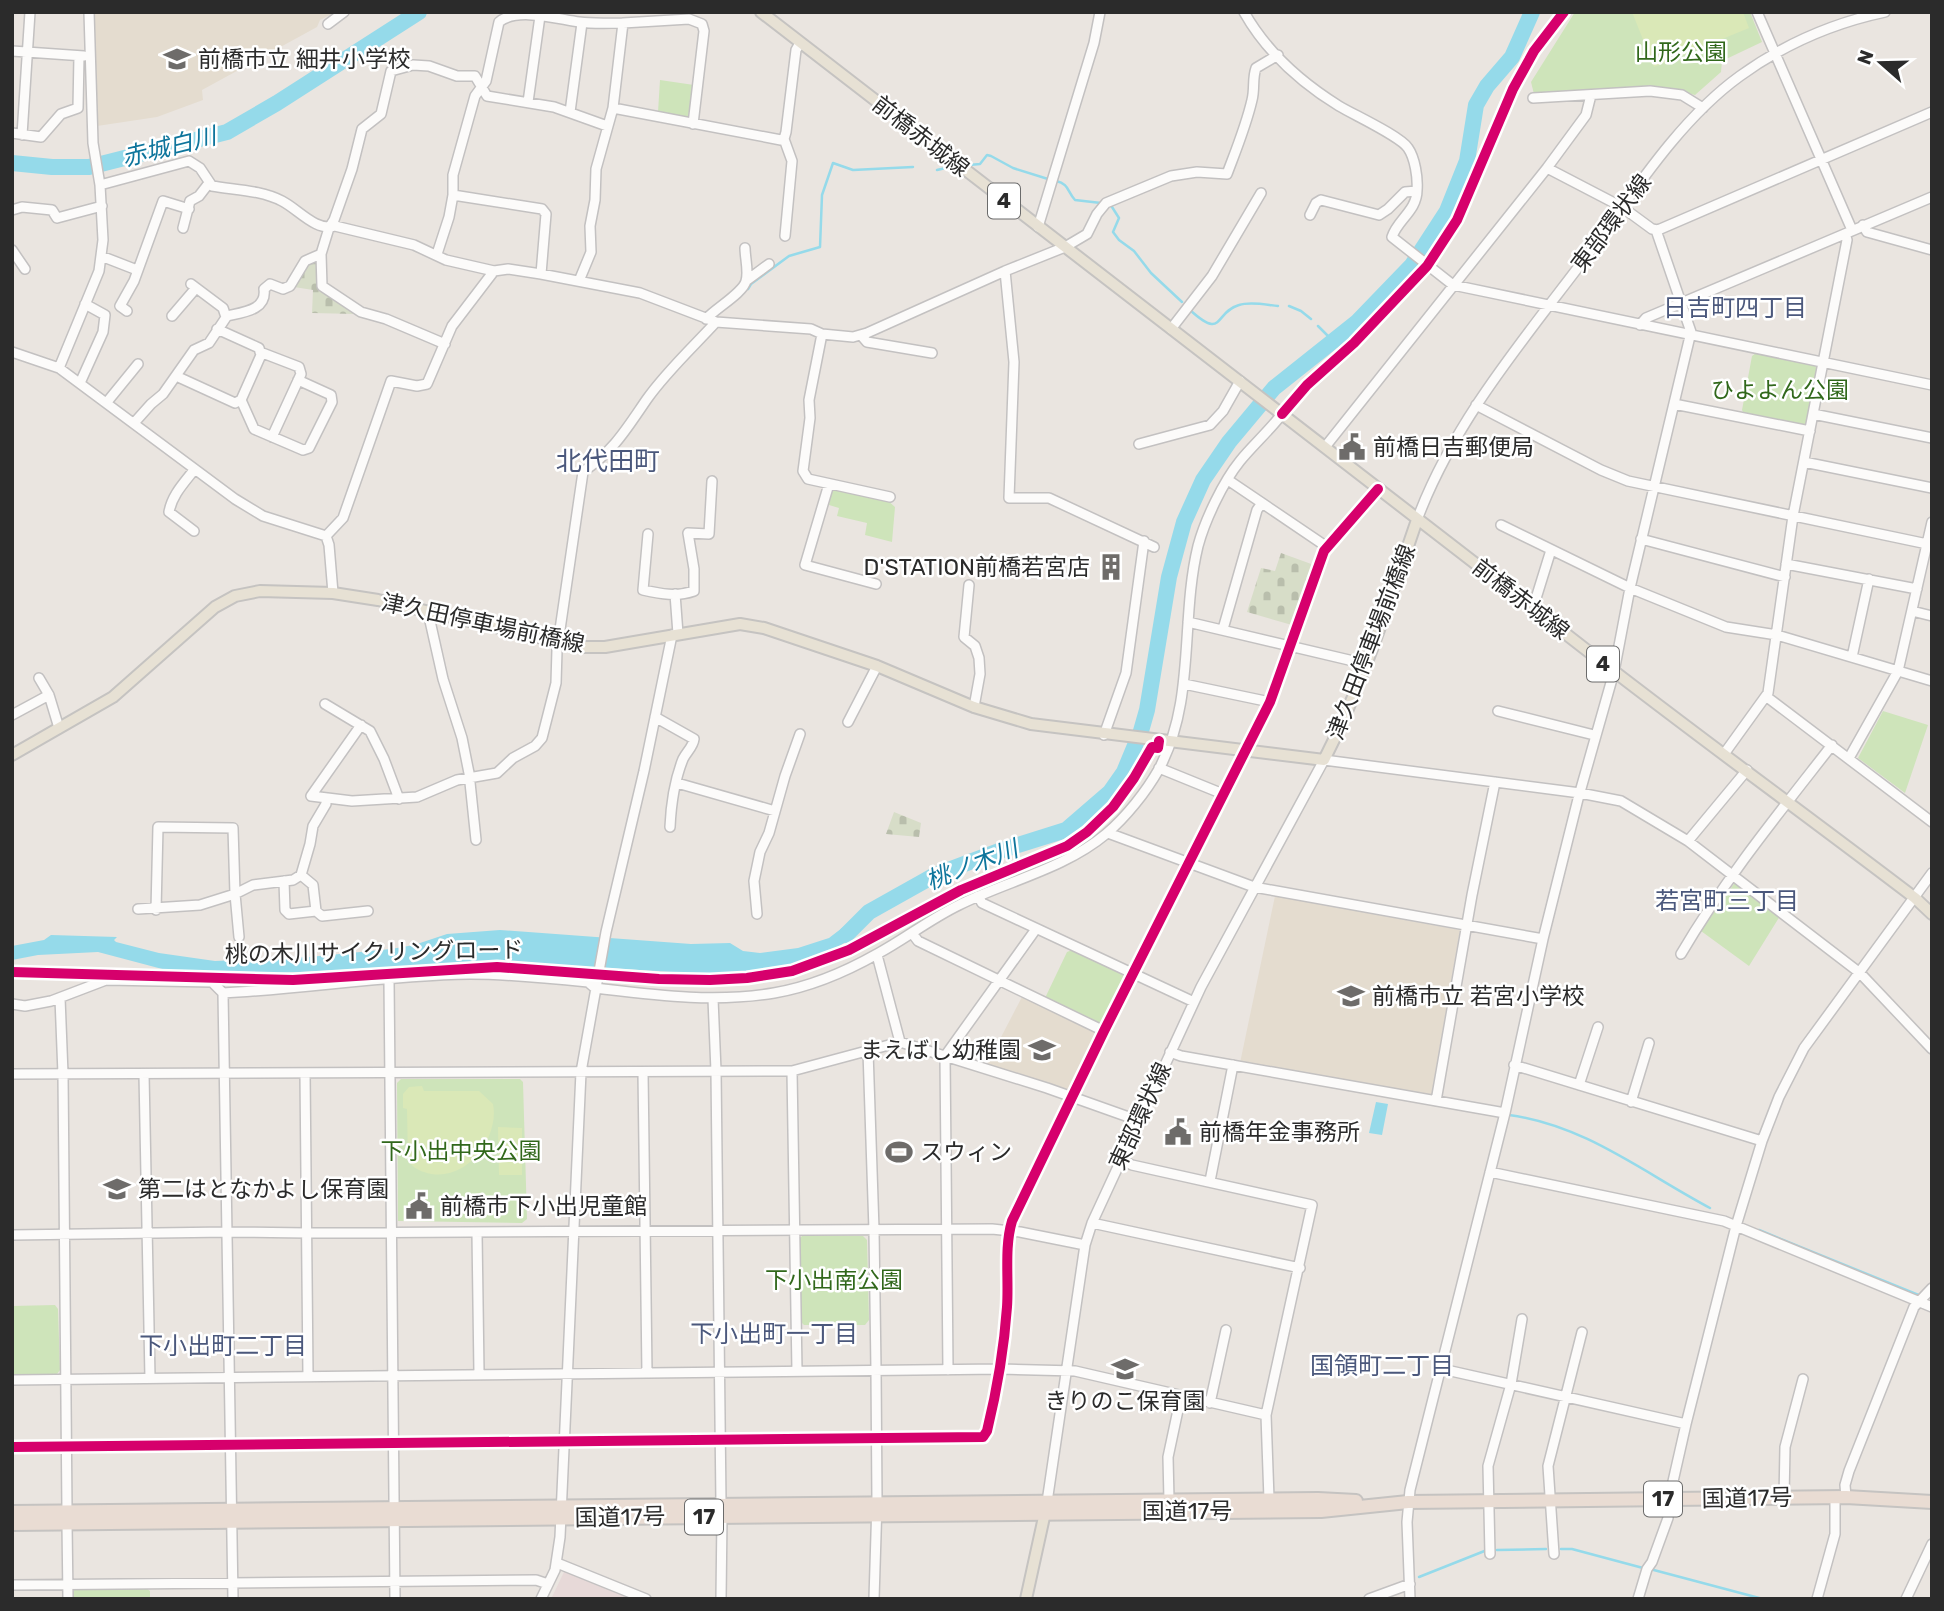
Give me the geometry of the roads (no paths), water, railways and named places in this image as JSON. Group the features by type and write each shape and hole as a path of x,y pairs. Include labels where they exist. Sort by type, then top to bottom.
{"highway":[{"name":"国道17号","path":"1046,1507 1169,1500 1269,1499 1489,1502 1841,1497 1932,1502"},
{"name":"国道17号","path":"12,1512 67,1517 1046,1507 1321,1511 1401,1502"},
{"name":"国道17号","path":"12,1524 67,1517"}],"main road":[{"name":"前橋赤城線","path":"761,12 1244,385"},
{"name":"4","path":"1244,385 1279,412"},
{"name":"前橋赤城線","path":"1279,412 1614,672 1789,801 1932,914"},
{"name":"津久田停車場前橋線","path":"12,755 113,697 215,607 235,596 260,591 333,593 430,611 582,647 605,647 740,624 764,628 877,666 974,707 1031,724 1324,760 1339,731 1366,664 1417,520"},
{"path":"1026,1599 1046,1507"}],"street":[{"path":"30,12 17,134 41,137 61,114 78,108 79,56"},
{"path":"59,368 99,271 103,240 100,183 93,143 89,12"},
{"path":"328,24 344,12"},
{"path":"1038,227 1101,12"},
{"path":"1244,12 1252,28 1302,81 1406,145 1411,155 1418,191 1410,212 1392,235 1453,285 1932,385"},
{"path":"1724,754 1767,697 1793,516 1849,232 1822,160 1757,12"},
{"name":"東部環状線","path":"1417,520 1428,490 1476,405 1622,207 1661,156 1703,108 1739,76 1775,53 1832,26 1885,12"},
{"path":"437,254 449,217 453,175 475,96 486,81 499,22 506,16 540,16 582,23 689,19 702,24 704,31 693,124"},
{"path":"528,102 540,16"},
{"path":"570,112 582,23"},
{"path":"579,281 591,253 590,226 595,200 596,169 612,108 623,23"},
{"path":"785,236 792,161 785,135 796,50 800,43"},
{"path":"12,51 90,57"},
{"path":"100,183 189,161 200,168 212,186 265,194 282,201 313,222 329,228 335,226 414,245 446,260 494,271 508,269 640,293 711,321 811,328 822,334 853,337 1065,247 1087,234 1106,203 1171,176 1197,172 1227,174 1247,122 1253,96 1252,79 1256,68 1278,55"},
{"path":"445,344 386,319 361,312 323,286 321,254 329,228 352,169 362,129 380,114 391,71 413,65 429,66 457,76 475,76 487,96 570,112 607,126"},
{"path":"1533,98 1650,91 1689,98 1703,108"},
{"path":"1325,447 1547,168 1587,115 1591,95"},
{"path":"612,108 776,141 785,135"},
{"path":"1656,230 1932,112"},
{"path":"1410,1599 1401,1502 1442,1369 1505,1113 1543,939 1594,735 1614,672 1630,588 1691,329 1656,230 1622,207 1547,168"},
{"path":"183,228 190,201 199,196 209,183"},
{"path":"1310,215 1316,202 1321,200 1379,215 1405,192 1418,191"},
{"path":"1171,329 1212,276 1261,194"},
{"path":"453,195 542,209 546,214 541,274"},
{"path":"1640,325 1646,318 1932,197"},
{"path":"127,311 120,306 134,281 163,201 189,209"},
{"path":"12,210 22,207 52,210 57,218 102,206"},
{"path":"1863,225 1867,232 1932,250"},
{"path":"745,248 746,281"},
{"path":"12,250 25,269"},
{"path":"134,423 163,394 194,350 209,343 226,317 263,303 264,289 270,284 283,289 290,286 304,261 321,254"},
{"path":"101,256 138,270"},
{"path":"361,725 311,796 352,801 417,797 445,784 497,772 541,740 555,691 559,643 583,472 607,455 635,420 648,398 711,321 717,307 739,294 746,281 769,264"},
{"path":"326,536 343,518 391,381 417,386 427,384 452,326 494,271"},
{"path":"1005,271 1014,362 1009,498 1049,498 1154,547"},
{"path":"172,316 194,286 223,307 226,317"},
{"path":"80,383 103,332 105,315 85,304"},
{"path":"218,330 259,348 260,352 299,367 301,374 272,437"},
{"path":"822,334 810,400 803,471 808,479 890,497"},
{"path":"861,335 867,342 932,353"},
{"path":"12,352 59,368 194,470 263,516 326,536"},
{"path":"260,352 241,400 254,429 303,450 309,447 332,402 331,395 298,380"},
{"path":"107,402 138,364"},
{"path":"176,376 235,402 241,400"},
{"path":"1139,444 1210,425 1244,385"},
{"path":"1674,404 1810,431"},
{"path":"1476,405 1601,470 1653,487 1930,544"},
{"path":"223,993 431,975 496,974 588,982 595,988 713,999 790,989 821,980 877,955 978,896 1075,855 1108,832 1132,806 1159,768 1169,742 1184,684 1189,596 1199,543 1209,516 1228,480 1279,412"},
{"path":"1813,414 1932,438"},
{"path":"1804,462 1932,488"},
{"path":"194,470 177,492 169,512 194,531"},
{"path":"1228,480 1327,547"},
{"path":"648,534 643,590 664,595 694,591 688,533 709,534 712,481"},
{"path":"829,484 805,565 876,584"},
{"path":"12,1447 983,1437 987,1431 1001,1370 1007,1305 1009,1230 1012,1220 1269,702 1321,556 1378,489"},
{"path":"1223,629 1262,503"},
{"path":"1849,758 1899,671 1930,544 1932,522"},
{"path":"1501,525 1630,588 1726,627 1777,635 1932,681"},
{"path":"326,536 333,593"},
{"path":"1642,538 1784,577"},
{"path":"1108,735 1126,673 1144,541"},
{"path":"1533,608 1551,550"},
{"path":"1786,564 1917,589"},
{"path":"1852,657 1869,579"},
{"path":"969,585 964,637 975,646 980,674 974,707"},
{"path":"541,1599 557,1563 561,1512 581,1072 606,934 675,635 675,594"},
{"path":"430,611 443,679 463,738 476,840"},
{"path":"1912,611 1932,615"},
{"path":"1188,621 1366,664"},
{"path":"848,722 877,666"},
{"path":"39,678 50,695 60,728"},
{"path":"1184,684 1269,702"},
{"path":"12,715 50,695"},
{"path":"1767,697 1932,822"},
{"path":"325,704 370,731 399,799"},
{"path":"1498,711 1594,735"},
{"path":"655,717 694,739 683,760 670,827"},
{"path":"757,914 755,878 760,852 767,839 800,734"},
{"path":"1681,954 1732,876 1832,745"},
{"path":"1324,760 1580,793 1621,801 1688,841 1860,973 1932,1049"},
{"name":"東部環状線","path":"1046,1507 1085,1245 1092,1223 1194,1002 1324,760"},
{"path":"1159,768 1223,794"},
{"path":"1688,841 1746,770"},
{"path":"1436,1101 1495,782"},
{"path":"677,783 775,811"},
{"path":"138,909 200,905 253,885 293,880 301,875 313,826 326,804 326,799"},
{"path":"156,909 158,827 233,828 239,937"},
{"path":"1108,832 1254,887 1543,939"},
{"path":"1638,1599 1644,1575 1652,1562 1668,1518 1669,1499 1686,1424 1736,1226 1762,1141 1779,1097 1804,1048 1932,873"},
{"path":"301,875 313,885 316,911 322,916 368,911"},
{"path":"284,881 285,910 289,914 316,911"},
{"path":"978,896 982,903 1194,1002"},
{"path":"948,1370 945,1056 1036,929"},
{"path":"912,933 918,941 1104,1031"},
{"path":"877,955 900,1042"},
{"path":"388,979 395,1599"},
{"path":"12,1004 25,1006 60,998 79,988 106,980 212,982 223,993 233,1599"},
{"path":"60,998 68,1599"},
{"path":"713,999 719,1230 721,1599"},
{"path":"1579,1085 1598,1027"},
{"path":"12,1073 792,1071 900,1042 1138,1121"},
{"path":"1631,1102 1649,1043"},
{"path":"868,1051 877,1438 874,1599"},
{"path":"1170,1052 1505,1113"},
{"path":"1210,1181 1233,1065"},
{"path":"1514,1065 1762,1141"},
{"path":"792,1071 797,1371"},
{"path":"643,1072 647,1373"},
{"path":"304,1073 308,1376"},
{"path":"144,1074 150,1378"},
{"path":"1120,1159 1132,1165 1312,1205 1266,1415 1269,1499"},
{"path":"1490,1171 1736,1226 1932,1307"},
{"path":"1092,1223 1300,1268"},
{"path":"12,1235 1009,1230 1085,1245"},
{"path":"477,1233 479,1373"},
{"path":"1816,1599 1835,1534 1841,1497 1849,1471 1918,1301 1932,1288"},
{"path":"1490,1554 1489,1466 1511,1384 1522,1319"},
{"path":"1210,1403 1226,1331"},
{"path":"1554,1554 1548,1466 1582,1332"},
{"path":"1442,1369 1686,1424"},
{"path":"12,1380 479,1373 1075,1371 1266,1415"},
{"path":"1784,1498 1785,1447 1803,1379"},
{"path":"1169,1500 1168,1457 1181,1396"},
{"path":"1906,1599 1932,1544"},
{"path":"557,1563 646,1599"},
{"path":"12,1585 536,1580 548,1584"},
{"path":"1368,1599 1410,1584"}],"water":[{"path":"868,908 850,939 825,956 786,967 726,973 506,962 278,973 194,973 166,970 98,952 38,955 12,960 12,946 44,940 51,935 117,937 114,940 116,942 159,953 215,961 309,957 391,949 447,934 500,930 691,944 730,943 743,951 760,953 798,948 829,938"},
{"path":"1376,1102 1388,1104 1382,1135 1369,1133"}],"waterway":[{"name":"赤城白川","path":"12,163 89,167 227,132 419,12"},
{"name":"桃ノ木川","path":"846,935 869,912 935,875 1066,830 1110,792 1124,772 1141,731 1147,710 1169,577 1184,522 1203,480 1229,442 1274,388 1357,322 1412,265 1447,211 1467,161 1476,105 1487,86 1512,57 1532,12"},
{"path":"969,165 980,164 987,155 1013,168 1048,179"},
{"path":"748,289 789,256 820,247 822,195 833,163 853,170 913,167"},
{"path":"937,170 950,167"},
{"path":"1056,181 1066,186 1075,200 1101,203"},
{"path":"1112,207 1119,218 1113,232 1182,302"},
{"path":"1190,310 1201,319 1214,324 1231,308 1239,305 1254,303 1278,306"},
{"path":"1289,306 1311,319"},
{"path":"1318,326 1332,340"},
{"path":"1509,1115 1537,1120 1589,1140 1710,1208"},
{"path":"1759,1230 1921,1296"},
{"path":"1497,1550 1546,1549"},
{"path":"1561,1549 1572,1549 1643,1568"},
{"path":"1419,1577 1487,1550"},
{"path":"1650,1569 1763,1599"}],"place":[{"name":"前橋市立 細井小学校","path":"177,59"},
{"name":"前橋日吉郵便局","path":"1352,447"},
{"name":"D'STATION前橋若宮店","path":"1111,567"},
{"name":"前橋市立 若宮小学校","path":"1351,996"},
{"name":"まえばし幼稚園","path":"1042,1050"},
{"name":"前橋年金事務所","path":"1178,1132"},
{"name":"スウィン","path":"899,1152"},
{"name":"第二はとなかよし保育園","path":"117,1189"},
{"name":"前橋市下小出児童館","path":"419,1206"},
{"name":"きりのこ保育園","path":"1125,1369"}],"district":[{"name":"日吉町四丁目","path":"1735,308"},
{"name":"北代田町","path":"608,461"},
{"name":"若宮町三丁目","path":"1727,901"},
{"name":"下小出町一丁目","path":"774,1334"},
{"name":"下小出町二丁目","path":"223,1346"},
{"name":"国領町二丁目","path":"1382,1366"}],"park label":[{"name":"山形公園","path":"1681,52"},
{"name":"ひよよん公園","path":"1780,390"},
{"name":"下小出中央公園","path":"461,1151"},
{"name":"下小出南公園","path":"834,1280"}]}
